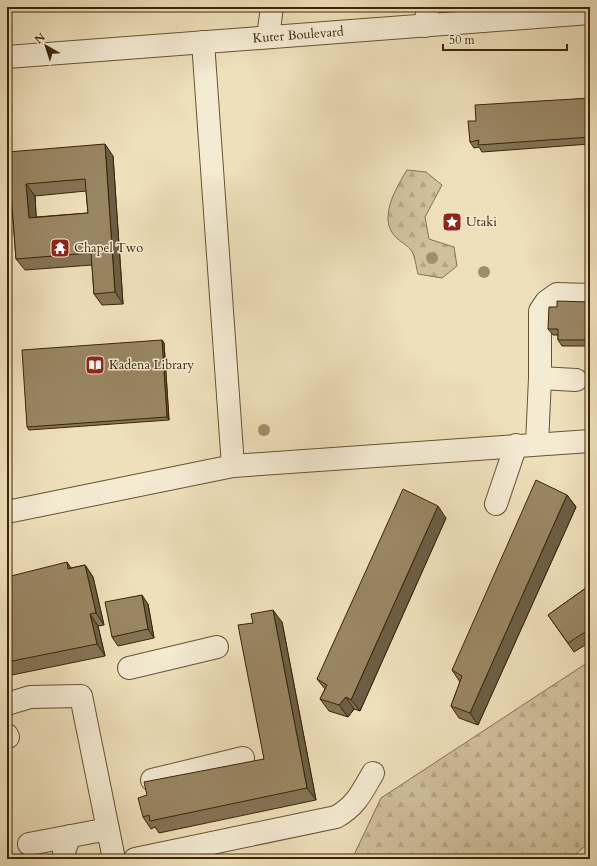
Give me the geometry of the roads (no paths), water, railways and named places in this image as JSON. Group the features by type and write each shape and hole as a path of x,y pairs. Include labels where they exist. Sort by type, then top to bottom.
{"street":[{"path":"268,37 272,7"},
{"name":"Kuter Boulevard","path":"7,57 268,37 427,16 590,13"},
{"path":"203,42 233,466"},
{"path":"496,504 526,445 540,378 540,312 546,302 557,294 590,295"},
{"path":"540,378 576,380"},
{"path":"7,512 233,466 590,441"},
{"path":"129,668 217,647"},
{"path":"7,704 30,696 82,696 114,859"},
{"path":"152,780 243,758"},
{"path":"135,859 336,817 349,810 360,796 373,773"},
{"path":"29,844 108,829"},
{"path":"65,859 64,851 70,836"}],"place":[{"name":"Utaki","path":"452,222"},
{"name":"Chapel Two","path":"60,248"},
{"name":"Kadena Library","path":"95,365"}]}
